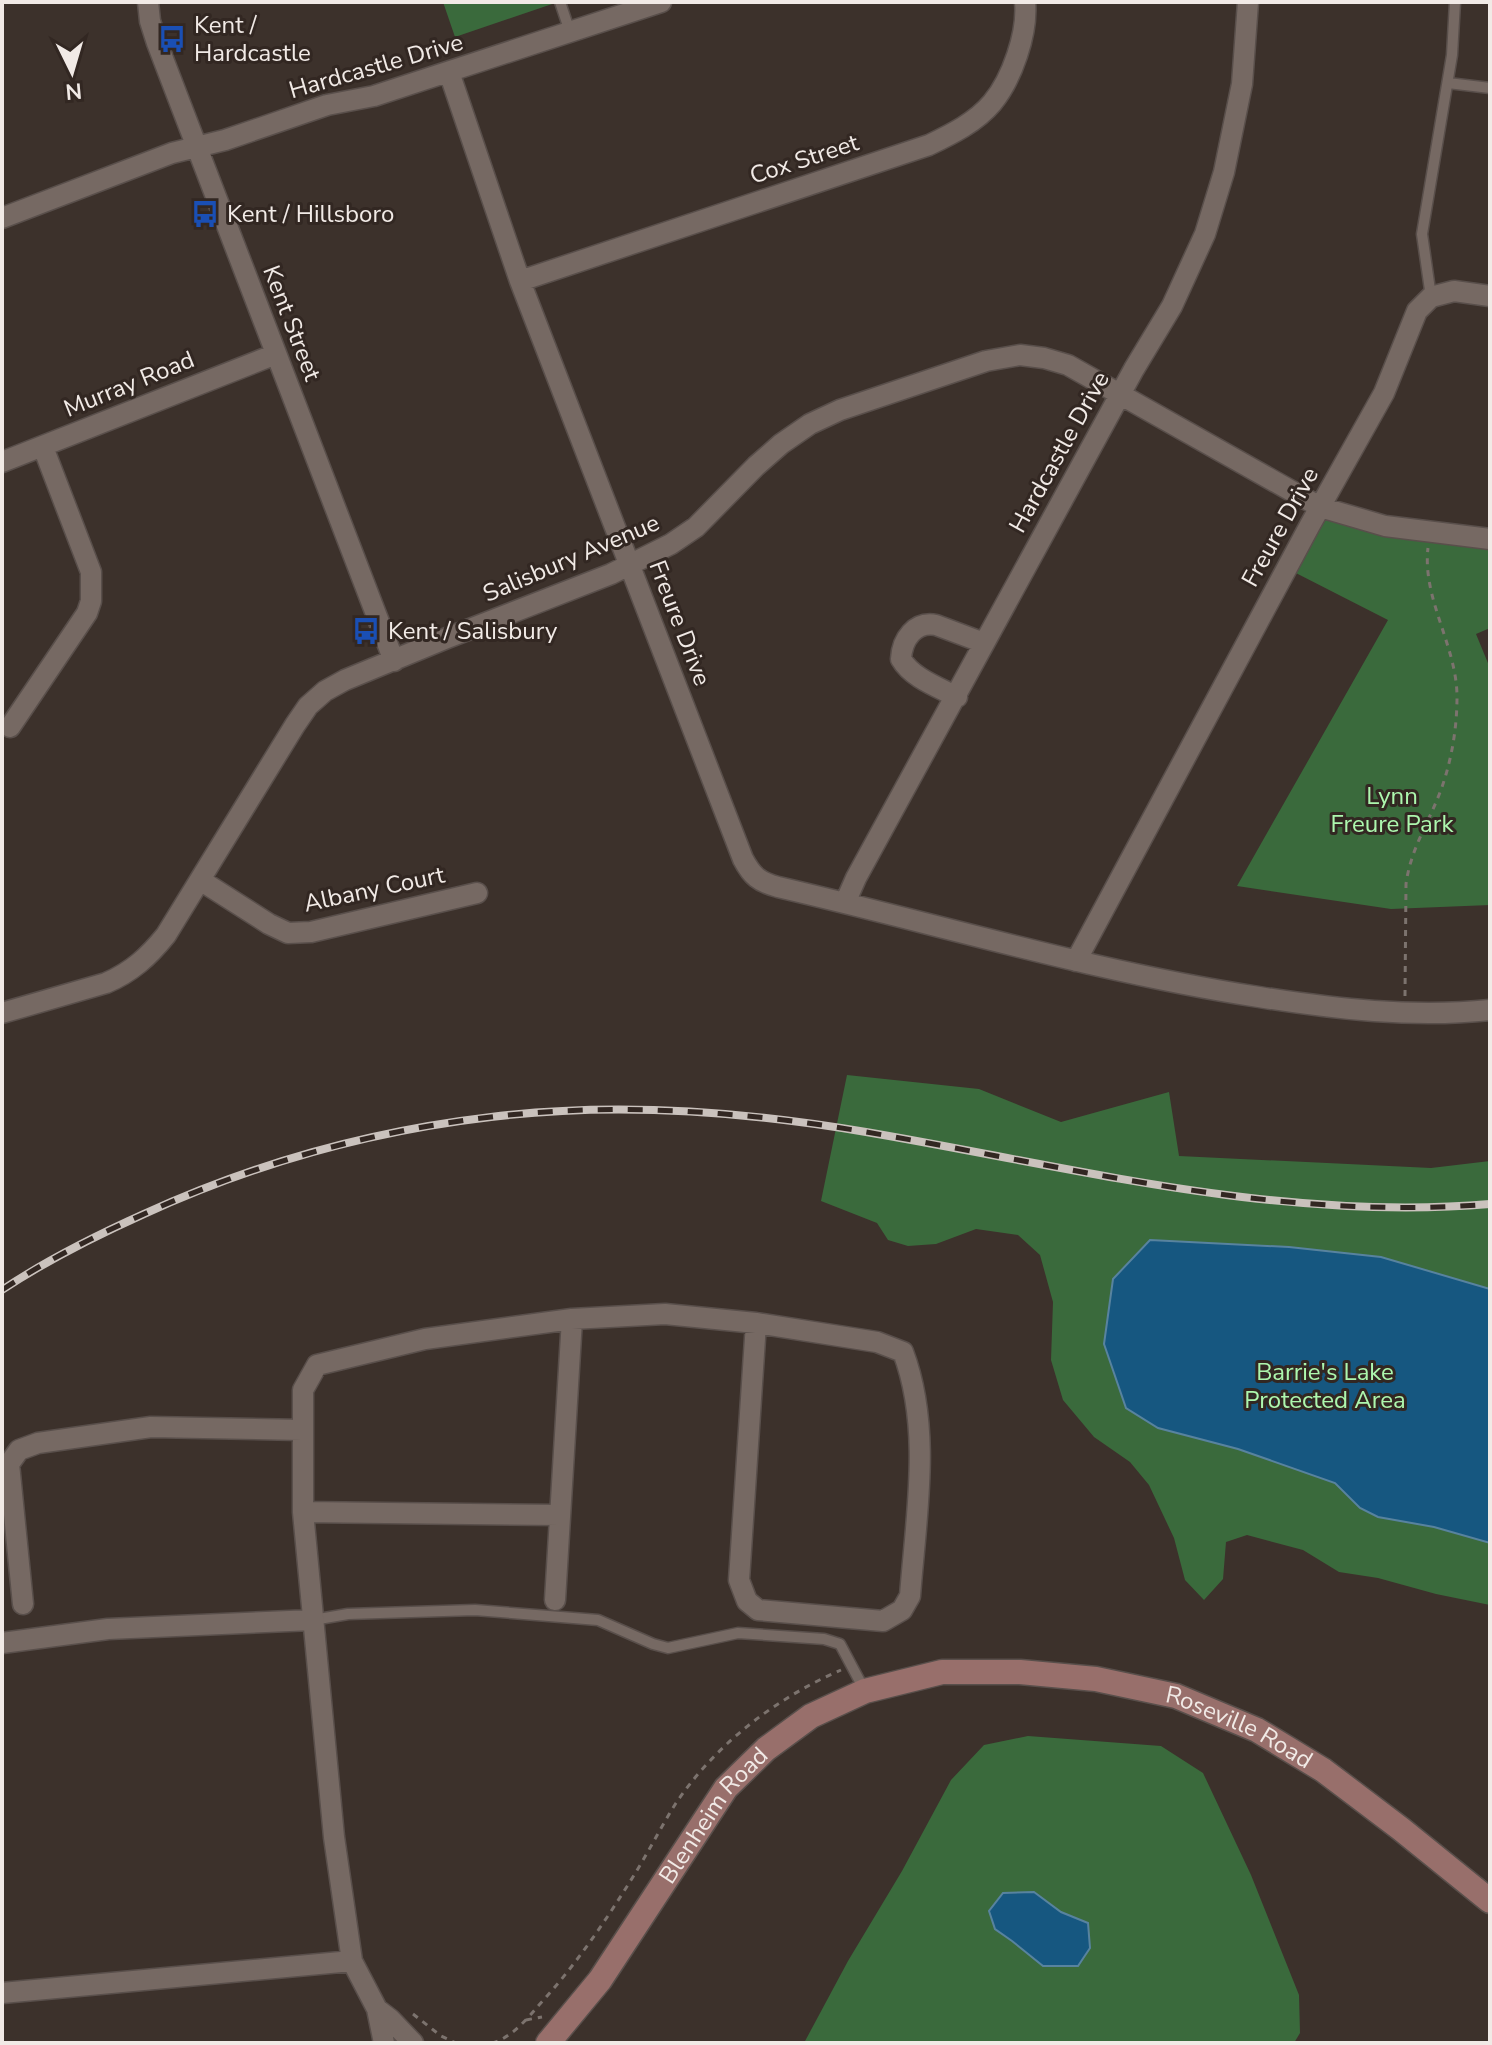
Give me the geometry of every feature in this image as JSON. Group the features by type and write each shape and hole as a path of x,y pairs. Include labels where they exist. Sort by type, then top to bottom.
{"main road":[{"name":"Blenheim Road","path":"547,2043 600,1980 726,1788 766,1749 811,1716 865,1691 942,1672"},
{"name":"Roseville Road","path":"942,1672 1020,1672 1096,1679 1176,1696 1257,1730 1323,1770 1490,1901"}],"street":[{"name":"Kent Street","path":"148,2 157,43 394,661"},
{"name":"Hardcastle Drive","path":"2,218 172,153 225,140 327,105 374,96 661,2"},
{"name":"Cox Street","path":"520,281 929,145 953,133 973,121 1003,87 1022,37 1025,2"},
{"name":"Hardcastle Drive","path":"845,903 984,643 1172,306 1205,234 1224,172 1242,84 1248,2"},
{"name":"Freure Drive","path":"449,72 520,281 738,845 749,870 762,883 1106,969 1220,991 1374,1011 1490,1010"},
{"path":"1431,297 1454,291 1490,296"},
{"name":"Freure Drive","path":"1076,961 1384,393 1417,311 1431,297"},
{"name":"Murray Road","path":"2,462 276,354"},
{"name":"Salisbury Avenue","path":"2,1013 106,983 136,967 150,954 166,935 308,706 325,691 345,680 630,565 696,527 756,466 810,424 840,410 986,361 1020,355 1068,365 1320,507 1385,526 1490,539"},
{"path":"10,727 87,613 91,601 91,572 43,447"},
{"path":"957,697 905,666 901,659 904,642 915,629 929,623 984,643"},
{"name":"Albany Court","path":"200,880 288,933 311,932 477,893"},
{"path":"384,2043 377,2009 352,1961 334,1837 303,1512 303,1390 317,1365 425,1339 572,1319 665,1314 756,1323 877,1342 903,1352 917,1412 920,1456 910,1596 902,1610 883,1621 758,1610 747,1601 739,1580 756,1323"},
{"path":"555,1600 572,1319"},
{"path":"23,1604 9,1464 19,1450 38,1443 151,1427 302,1430"},
{"path":"303,1512 560,1515"},
{"path":"2,1643 108,1629 313,1620"},
{"path":"2,1993 352,1961"},
{"path":"377,2009 413,2043"}],"lane":[{"path":"560,2 570,32"},
{"path":"1431,297 1422,234 1452,55 1455,2"},
{"path":"1448,83 1490,88"},
{"path":"313,1620 348,1614 475,1610 598,1620 668,1648 738,1633 824,1639 840,1644 865,1691"}],"path":[{"path":"1405,1012 1408,869 1442,788 1455,729 1457,695 1454,667 1428,582 1431,531"},
{"path":"492,2043 498,2042 526,2020 577,1961 635,1874 677,1802 725,1746 781,1701 851,1665"},
{"path":"404,2005 434,2031 456,2043"}],"green space":[{"path":"443,2 558,2 455,37"},
{"name":"Lynn Freure Park","path":"1322,510 1490,547 1490,628 1476,634 1490,668 1490,905 1391,909 1237,886 1388,620 1288,569"},
{"name":"Barrie's Lake Protected Area","path":"847,1075 979,1089 1061,1122 1169,1092 1179,1156 1431,1168 1490,1161 1490,1605 1378,1578 1339,1572 1303,1550 1247,1535 1226,1542 1223,1579 1204,1600 1185,1580 1174,1538 1149,1485 1130,1462 1094,1437 1063,1400 1051,1360 1053,1302 1040,1255 1018,1235 976,1229 936,1244 908,1246 888,1240 877,1223 821,1201"},
{"path":"1028,1736 1161,1746 1203,1773 1251,1875 1299,1995 1300,2033 1294,2043 804,2043 951,1780 984,1745","holes":["1034,1892 1061,1912 1088,1923 1012,1941 995,1929"]}],"water":[{"name":"Barrie's Lake Protected Area","path":"1150,1240 1289,1247 1381,1257 1490,1289 1490,1543 1434,1527 1378,1517 1360,1508 1335,1483 1238,1449 1158,1428 1126,1408 1104,1344 1113,1279"},
{"path":"1034,1892 1061,1912 1088,1923 1090,1948 1078,1966 1043,1966 995,1929 989,1911 1003,1893"}],"railway":[{"path":"2,1290 126,1222 185,1196 270,1165 401,1131 537,1112 678,1111 773,1119 866,1132 1176,1188 1254,1198 1411,1208 1490,1204"}],"place":[{"name":"Kent / Hardcastle","path":"172,39"},
{"name":"Kent / Hillsboro","path":"205,214"},
{"name":"Kent / Salisbury","path":"366,631"}]}
